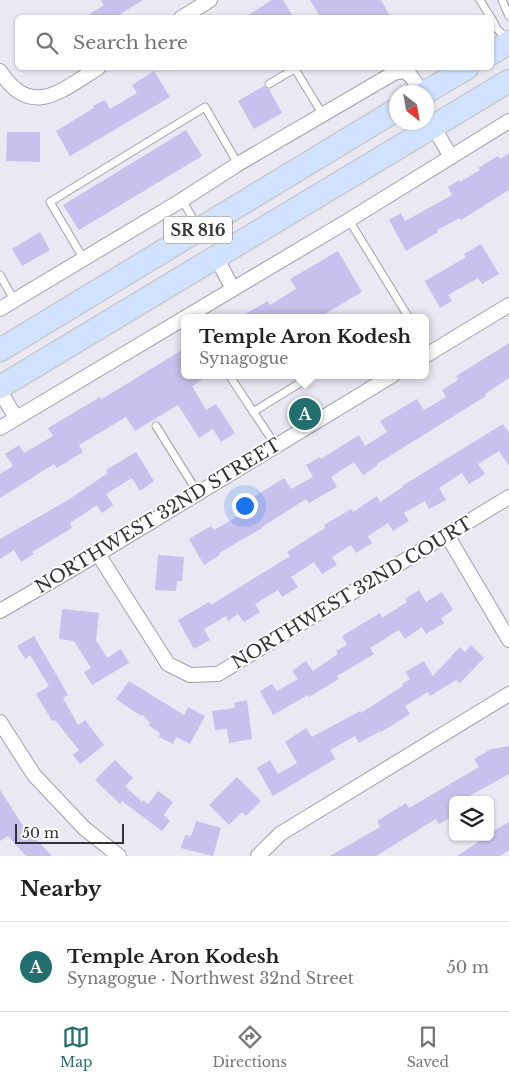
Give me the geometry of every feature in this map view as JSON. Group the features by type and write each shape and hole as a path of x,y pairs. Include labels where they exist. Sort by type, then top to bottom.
{"main road":[{"path":"494,52 509,41"},
{"path":"434,87 464,70"},
{"name":"SR 816","path":"434,125 509,80"},
{"name":"SR 816","path":"0,350 389,114"},
{"name":"SR 816","path":"0,389 426,130"}],"street":[{"path":"186,15 210,0"},
{"path":"0,71 6,81 15,89 33,98 44,97 58,92 95,70"},
{"path":"0,309 182,200 238,164 394,73 403,71 410,75 417,85"},
{"path":"193,314 350,220 509,121"},
{"path":"434,128 451,157"},
{"path":"216,257 233,289"},
{"path":"429,350 509,305"},
{"path":"0,428 181,321"},
{"name":"NORTHWEST 32ND STREET","path":"0,611 98,554 386,379"},
{"path":"0,389 16,418"},
{"name":"NORTHWEST 32ND COURT","path":"98,554 168,664 190,675 218,674 509,498"},
{"path":"447,535 509,640"},
{"path":"258,856 280,834 509,694"},
{"path":"0,722 34,775 84,828 119,856"}],"lane":[{"path":"480,0 489,15"},
{"path":"502,0 509,16"},
{"path":"494,23 509,41"},
{"path":"269,84 293,70"},
{"path":"297,70 323,114"},
{"path":"83,258 50,202 189,117 205,108 238,164"},
{"path":"182,200 199,229"},
{"path":"350,220 406,314"},
{"path":"0,275 14,300"},
{"path":"232,379 276,446"},
{"path":"253,412 307,379"},
{"path":"156,426 198,493"}],"building":[{"path":"101,0 143,0 119,15 89,15 104,5"},
{"path":"272,0 283,0 292,15 249,15"},
{"path":"310,0 381,0 389,15 319,15"},
{"path":"154,71 170,97 70,156 56,131 105,100 110,109 137,93 132,85"},
{"path":"264,86 269,89 282,113 254,129 238,101"},
{"path":"186,130 202,156 79,230 63,205"},
{"path":"7,132 40,132 40,162 6,161"},
{"path":"509,153 509,190 461,220 460,218 437,230 438,232 406,251 389,220 401,213 405,221 452,195 448,187 480,170 478,168 498,156 500,159"},
{"path":"40,232 50,250 22,266 12,249"},
{"path":"481,244 499,274 482,284 478,278 448,295 452,301 440,308 425,281 466,257 464,254"},
{"path":"338,251 362,292 325,314 245,314 268,301 270,305 296,289 290,279"},
{"path":"509,343 509,378 485,394 486,396 377,464 363,475 354,462 331,477 337,487 309,503 306,499 219,553 220,555 204,565 189,539 211,526 214,530 259,504 254,497 284,478 291,489 313,477 306,465 320,457 321,459 359,435 365,446 387,432 380,421 417,399 424,410 446,397 442,390 458,380 456,376"},
{"path":"181,350 181,379 203,379 192,386 206,410 216,404 235,433 221,442 213,429 199,438 178,405 135,431 126,417 79,445 83,452 57,468 54,464 0,498 0,474 13,466 5,454 19,445 24,453 53,436 48,428 100,397 102,399"},
{"path":"503,424 509,433 509,466 499,451 478,464 485,474 469,484 462,473 439,488 446,500 429,509 425,501 404,513 409,521 393,531 388,523 368,536 372,543 356,553 351,545 332,557 337,565 322,574 314,562 291,577 298,587 282,597 278,590 255,604 260,612 244,622 238,614 228,621 226,616 204,629 210,640 194,649 178,620 209,602 211,605 290,556 287,552 325,528 324,525 351,509 353,512 377,496 380,502 402,486"},
{"path":"136,452 154,481 140,491 132,478 106,494 113,505 102,513 97,505 70,523 72,528 32,552 34,554 21,562 14,550 0,559 0,539 68,500 108,473 106,470"},
{"path":"158,555 184,557 182,581 177,581 176,591 155,590"},
{"path":"419,590 426,602 442,592 453,610 441,618 444,623 426,634 422,627 405,639 399,630 370,648 374,654 337,676 339,679 273,715 260,691 272,684 277,691 298,679 292,671 306,661 313,671 338,654 336,651 347,645 342,636 380,613 382,618 407,602 405,599"},
{"path":"62,609 99,613 96,640 107,658 121,649 129,663 92,685 84,672 91,668 74,641 59,639"},
{"path":"34,636 68,695 63,698 78,725 85,720 104,745 80,764 73,755 79,750 55,720 52,721 36,694 49,686 30,655 25,659 17,646"},
{"path":"471,645 484,658 460,683 456,680 430,696 428,692 405,706 410,714 381,732 359,743 355,736 330,750 335,759 273,796 257,768 270,760 278,774 297,763 285,742 306,728 312,737 360,711 361,713 403,686 402,684 410,679 405,672 424,661 433,676 460,647 465,652"},
{"path":"129,681 184,715 188,707 205,716 190,744 176,737 173,744 159,737 160,733 148,725 150,723 143,715 141,716 116,699"},
{"path":"247,700 252,739 229,743 227,729 215,730 212,711 235,708 234,703"},
{"path":"509,746 509,774 469,796 449,796 449,818 439,824 436,819 376,856 330,856 380,827 377,821 406,803 409,808 479,767 474,759 491,749"},
{"path":"115,760 133,778 125,786 142,802 144,800 148,804 158,791 173,802 164,815 170,821 162,831 122,801 120,804 95,780"},
{"path":"237,777 261,801 246,816 242,812 229,825 209,805"},
{"path":"0,790 31,838 33,836 52,856 26,856 8,836 0,841"},
{"path":"196,821 221,828 213,856 181,848 185,835 191,836"},
{"path":"509,822 509,850 500,856 457,856 480,841 494,841 494,831"}],"place":[{"name":"Temple Aron Kodesh","path":"305,414"}]}
